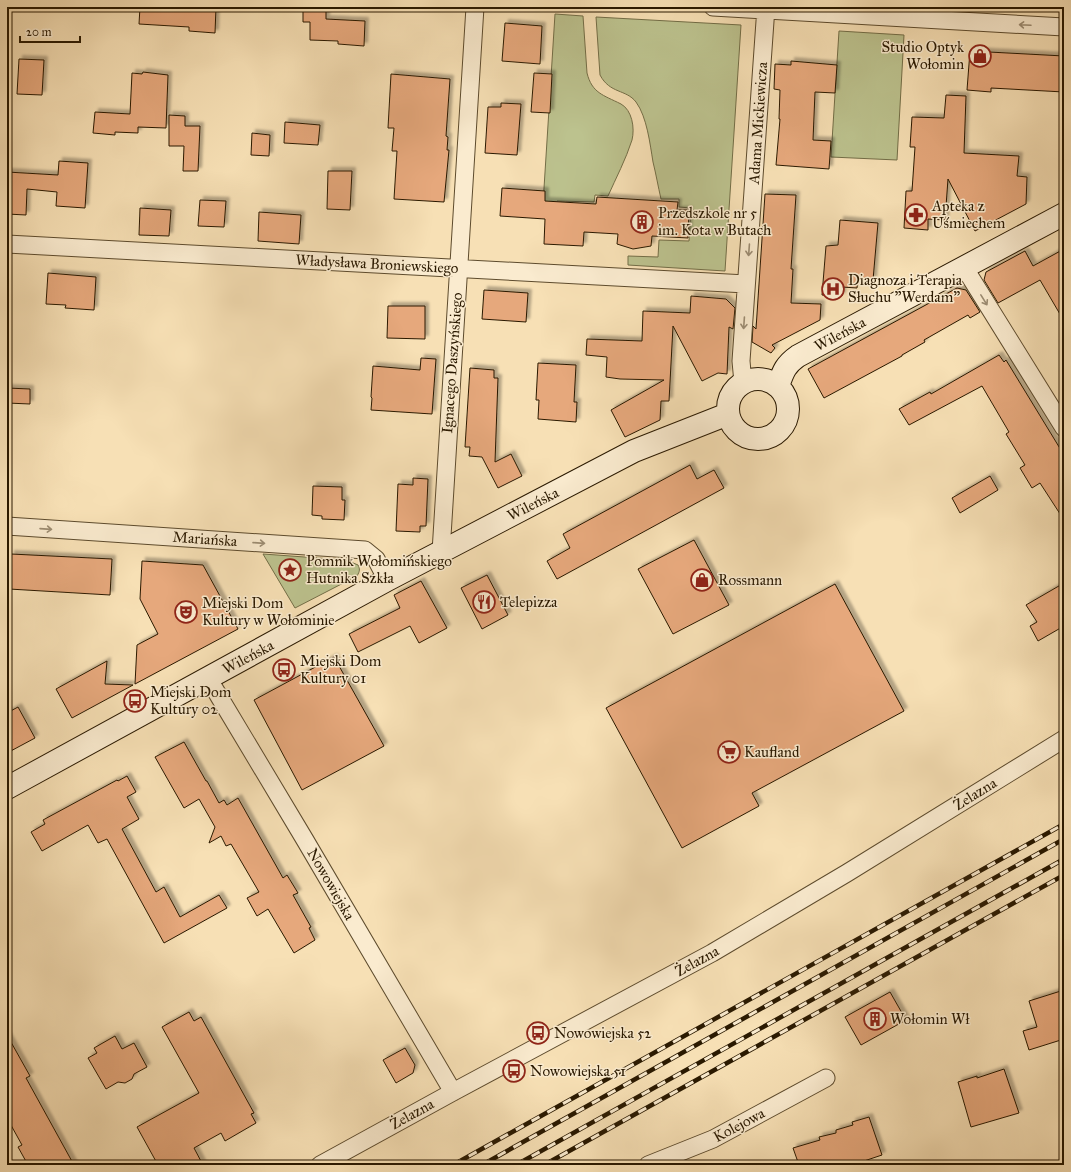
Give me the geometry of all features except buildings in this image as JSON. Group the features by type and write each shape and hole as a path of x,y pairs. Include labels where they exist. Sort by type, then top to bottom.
{"street":[{"name":"Ignacego Daszyńskiego","path":"441,552 475,7"},
{"path":"713,7 1064,27"},
{"name":"Adama Mickiewicza","path":"743,383 741,361 766,9"},
{"name":"Wileńska","path":"778,386 784,370 790,362 798,356 1064,214"},
{"name":"Władysława Broniewskiego","path":"7,244 746,284"},
{"path":"964,267 1064,428"},
{"path":"757,379 765,380 778,386 783,393 788,408 784,424 779,430 773,435 758,439 750,438 736,429 728,414 729,399 732,393 743,383 757,379"},
{"name":"Wileńska","path":"7,788 387,580 634,451 728,414"},
{"name":"Mariańska","path":"7,526 365,550 376,559 387,580"},
{"name":"Nowowiejska","path":"208,678 453,1092"},
{"name":"Żelazna","path":"320,1165 712,953 847,873 1064,739"},
{"name":"Kolejowa","path":"648,1165 713,1139 826,1078"}],"green space":[{"path":"555,14 583,16 587,73 589,80 599,93 625,107 628,110 632,120 632,140 621,168 608,196 595,195 594,202 557,201 557,205 543,204"},
{"path":"596,17 741,25 725,271 628,265 628,256 658,257 659,240 689,241 691,208 679,207 679,199 661,199 648,131 640,108 628,95 608,85 600,75"},
{"path":"839,31 904,35 897,160 831,157"},
{"path":"263,554 346,560 358,565 359,571 357,576 295,608"}],"railway":[{"path":"453,1165 1064,824"},
{"path":"482,1165 1064,839"},
{"path":"516,1165 1064,859"},
{"path":"544,1165 1064,875"}],"place":[{"name":"Studio Optyk Wołomin","path":"980,56"},
{"name":"Apteka z Uśmiechem","path":"916,215"},
{"name":"Przedszkole nr 5 im. Kota w Butach","path":"642,222"},
{"name":"Diagnoza i Terapia Słuchu \"Werdam\"","path":"833,289"},
{"name":"Pomnik Wołomińskiego Hutnika Szkła","path":"290,570"},
{"name":"Rossmann","path":"702,580"},
{"name":"Telepizza","path":"484,602"},
{"name":"Miejski Dom Kultury w Wołominie","path":"186,612"},
{"name":"Miejski Dom Kultury 01","path":"284,670"},
{"name":"Miejski Dom Kultury 02","path":"135,701"},
{"name":"Kaufland","path":"729,752"},
{"name":"Wołomin Wł","path":"875,1019"},
{"name":"Nowowiejska 52","path":"538,1033"},
{"name":"Nowowiejska 51","path":"514,1071"}]}
